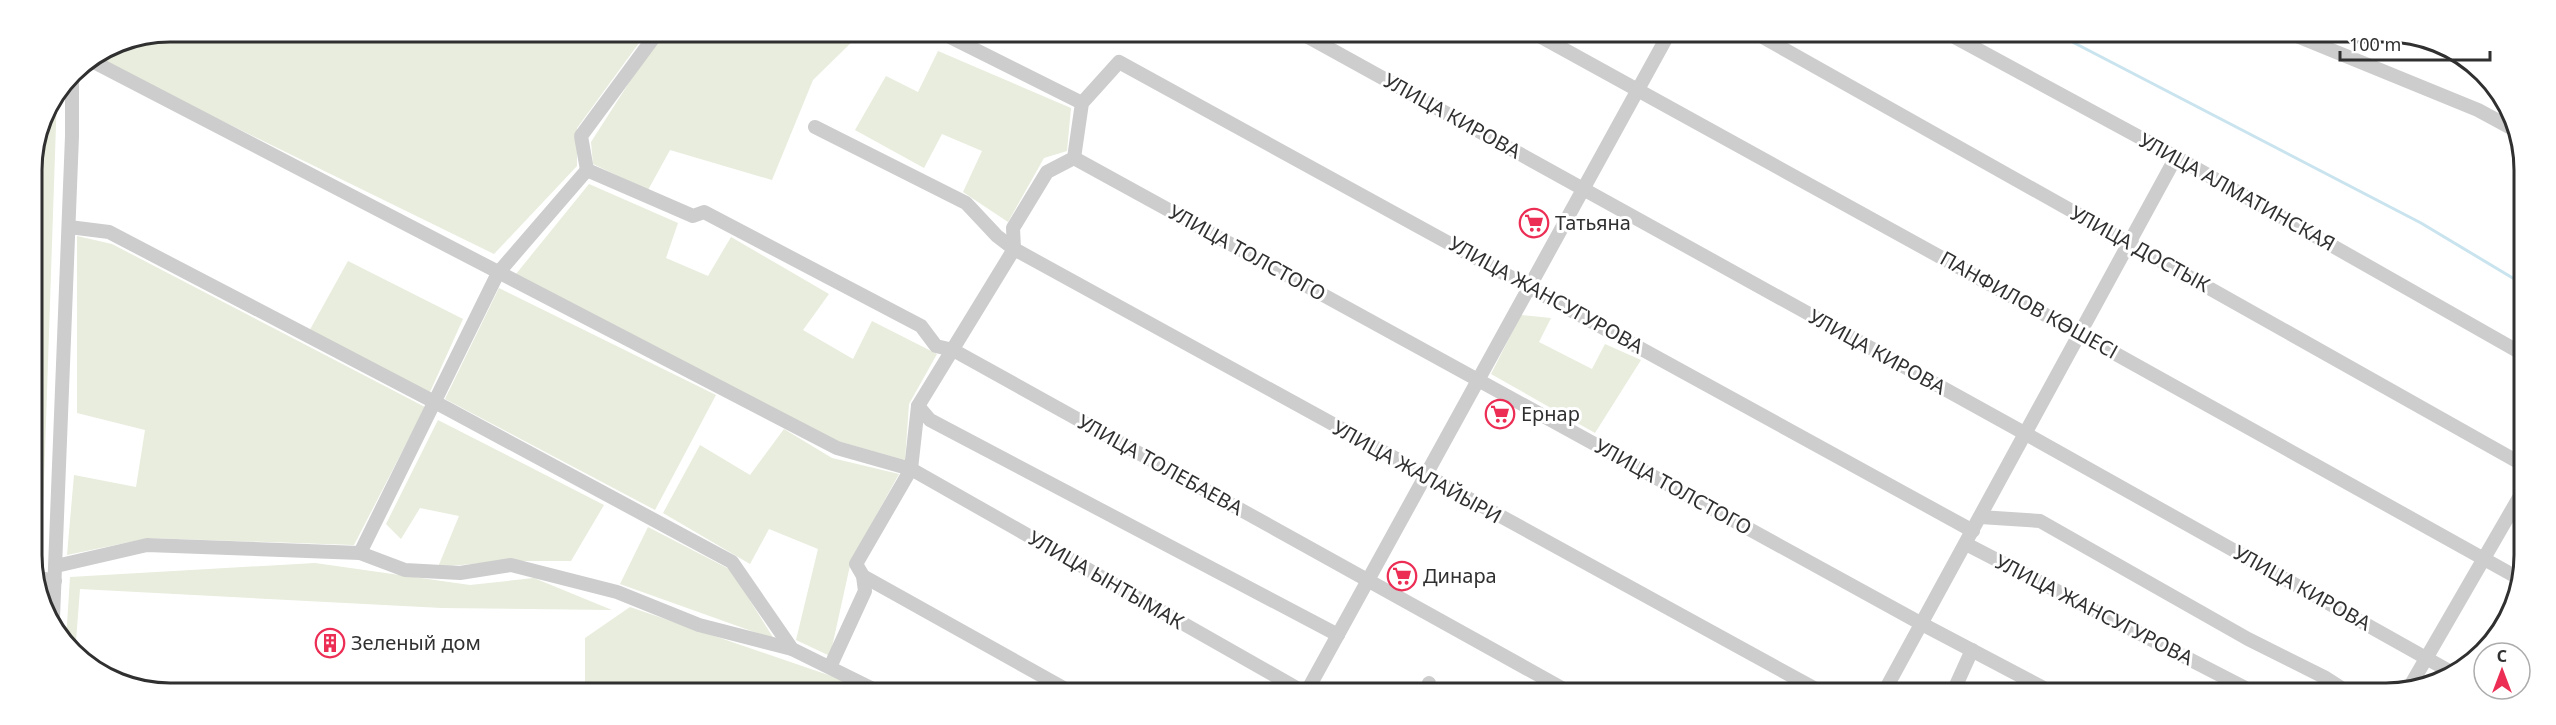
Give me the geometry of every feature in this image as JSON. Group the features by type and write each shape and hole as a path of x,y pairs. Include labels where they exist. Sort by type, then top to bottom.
{"street":[{"path":"360,553 436,403 498,273 587,170 581,136 650,42"},
{"path":"830,668 865,591 863,576 856,564 911,469 918,406 1014,249 1013,228 1047,172 1074,158 1082,103 960,42"},
{"name":"УЛИЦА КИРОВА","path":"1317,42 2445,668"},
{"name":"ПАНФИЛОВ КӨШЕСІ","path":"1551,42 2513,575"},
{"path":"1311,683 1664,42"},
{"name":"УЛИЦА ДОСТЫК","path":"1771,42 2514,460"},
{"name":"УЛИЦА АЛМАТИНСКАЯ","path":"1964,42 2176,158 2514,349"},
{"path":"2312,42 2478,110 2505,124"},
{"name":"УЛИЦА ЖАНСУГУРОВА","path":"1082,103 1119,62 1973,531"},
{"name":"УЛИЦА ЫНТЫМАК","path":"98,64 837,448 911,469 1288,683"},
{"path":"54,607 69,227 72,88"},
{"name":"УЛИЦА ЖАЛАЙЫРИ","path":"815,127 966,203 997,236 1014,249 1804,683"},
{"name":"УЛИЦА ТОЛСТОГО","path":"1074,158 1922,624 2034,683"},
{"path":"1889,683 2176,158"},
{"name":"УЛИЦА ТОЛЕБАЕВА","path":"587,170 693,216 704,212 921,326 936,346 953,350 1553,683"},
{"path":"69,227 109,232 436,403 732,562 792,649"},
{"path":"918,406 930,420 1338,634"},
{"path":"2414,680 2514,506"},
{"path":"1980,517 2029,519 2051,527 2248,639 2333,683"},
{"name":"УЛИЦА ЖАНСУГУРОВА","path":"1966,544 2236,683"},
{"path":"56,566 147,545 360,553 405,570 460,573 512,565 617,592 699,625 792,649 861,683"},
{"path":"863,576 1056,683"},
{"path":"44,579 55,581"},
{"path":"1957,683 1972,650"}],"green space":[{"path":"162,42 640,42 577,128 577,166 494,254 102,62 129,49"},
{"path":"655,42 852,42 813,80 772,180 670,150 648,190 593,164 591,142"},
{"path":"938,51 1071,108 1067,151 1044,158 1008,222 963,192 982,151 942,134 924,168 855,130 886,76 918,92"},
{"path":"56,111 42,540 42,162 46,137"},
{"path":"589,184 678,223 666,258 708,276 731,237 829,294 803,330 853,359 872,321 937,354 909,404 905,460 837,441 516,274"},
{"path":"77,236 112,244 425,407 354,545 149,538 67,555 74,475 136,487 145,430 77,413"},
{"path":"348,261 463,319 430,392 307,335"},
{"path":"499,288 716,395 655,510 445,399"},
{"path":"1521,315 1551,318 1539,342 1592,369 1605,344 1641,360 1595,433 1491,374"},
{"path":"438,420 604,505 571,561 506,561 438,567 459,516 420,508 401,539 386,524"},
{"path":"784,429 832,458 899,474 851,561 830,656 796,640 818,549 769,529 750,564 663,513 700,445 750,475"},
{"path":"648,527 731,570 774,639 620,584"},
{"path":"315,563 470,585 534,578 612,610 442,608 80,589 76,641 67,631 70,577"},
{"path":"630,607 852,683 585,683 585,638"}],"waterway":[{"path":"2072,42 2421,223 2514,279"}],"place":[{"name":"Татьяна","path":"1534,223"},
{"name":"Ернар","path":"1500,414"},
{"name":"Динара","path":"1402,576"},
{"name":"Зеленый дом","path":"330,643"}]}
